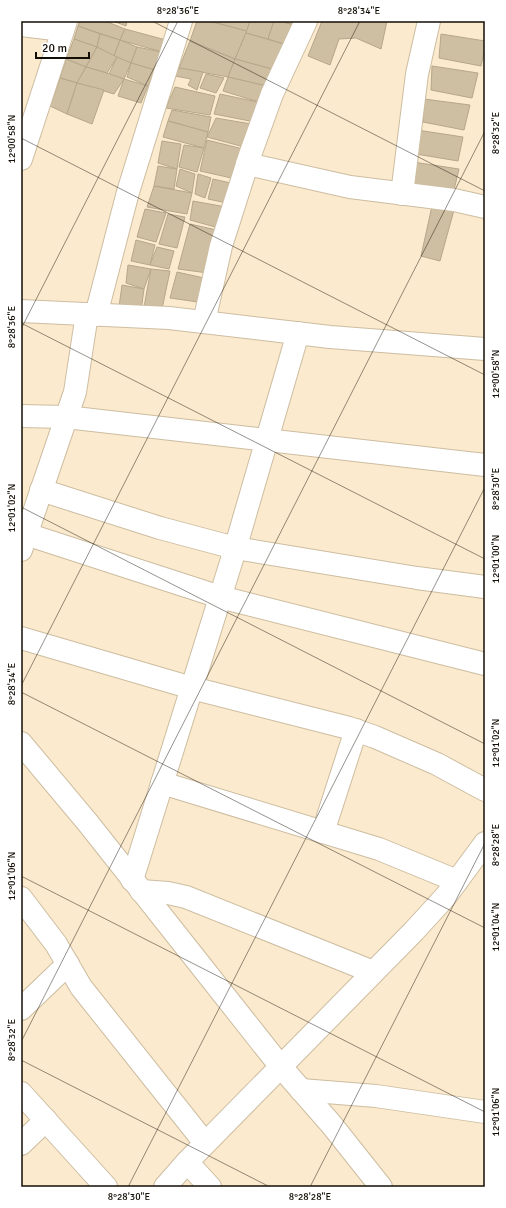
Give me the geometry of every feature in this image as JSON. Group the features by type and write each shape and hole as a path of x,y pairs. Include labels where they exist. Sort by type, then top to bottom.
{"street":[{"path":"181,21 91,314 74,392 24,542 220,597 485,664"},
{"path":"204,322 221,246 247,164 272,94 306,21"},
{"path":"402,194 417,74 429,21"},
{"path":"21,25 64,25 21,159"},
{"path":"247,164 350,187 454,200 485,207"},
{"path":"21,311 169,318 330,337 485,349"},
{"path":"137,885 162,783 235,548 298,333"},
{"path":"21,416 66,418 485,465"},
{"path":"41,490 160,528 235,548 417,578 485,586"},
{"path":"21,638 192,688 356,730 438,764 485,790"},
{"path":"323,832 356,730"},
{"path":"21,743 137,885 281,1066 331,1124 381,1187"},
{"path":"162,783 379,849 457,881"},
{"path":"165,1187 205,1143 414,931 446,896 485,843"},
{"path":"137,885 186,897 373,972"},
{"path":"21,898 56,944 81,987 205,1143"},
{"path":"21,1009 68,964"},
{"path":"301,1090 376,1096 485,1112"},
{"path":"21,1093 106,1187"},
{"path":"21,1144 46,1120"},
{"path":"187,1162 210,1187"}],"building":[{"path":"80,21 105,21 125,29 120,40 78,26"},
{"path":"113,21 127,21 126,26"},
{"path":"197,21 209,21 247,31 235,59 190,41"},
{"path":"209,21 250,21 247,31"},
{"path":"250,21 274,21 268,39 246,33"},
{"path":"274,21 303,27 294,47 268,39"},
{"path":"279,21 306,21 303,27"},
{"path":"322,21 387,21 381,49 356,38 339,39 330,65 308,56"},
{"path":"78,26 100,34 97,47 74,39"},
{"path":"125,29 166,40 162,52 120,40"},
{"path":"246,33 294,47 283,72 235,59"},
{"path":"100,34 120,40 114,56 97,47"},
{"path":"441,34 485,41 481,66 439,58"},
{"path":"74,39 97,47 86,67 66,59"},
{"path":"120,40 137,47 131,63 114,56"},
{"path":"190,41 235,59 228,77 179,68"},
{"path":"97,47 117,57 107,73 86,67"},
{"path":"137,47 162,52 155,70 131,63"},
{"path":"117,57 131,63 124,79 109,74"},
{"path":"66,59 86,67 77,83 60,78"},
{"path":"235,59 283,72 274,88 228,77"},
{"path":"131,63 155,70 148,86 127,77"},
{"path":"432,66 478,73 472,98 431,90"},
{"path":"86,67 124,79 114,94 77,83"},
{"path":"179,68 203,72 197,90 188,85 191,79 175,76"},
{"path":"206,74 224,78 216,93 200,88"},
{"path":"228,77 267,86 262,103 223,91"},
{"path":"60,78 77,83 67,114 50,106"},
{"path":"124,79 148,86 141,103 118,96"},
{"path":"77,83 104,90 92,124 67,114"},
{"path":"175,87 215,96 210,115 166,108"},
{"path":"220,94 262,103 255,122 214,114"},
{"path":"424,99 470,105 464,130 423,122"},
{"path":"172,110 211,117 208,132 168,121"},
{"path":"216,118 257,125 248,148 207,137"},
{"path":"168,121 208,132 204,148 163,137"},
{"path":"417,130 463,137 458,161 416,154"},
{"path":"207,140 247,150 236,179 200,171"},
{"path":"162,141 181,144 177,169 158,163"},
{"path":"184,145 204,148 197,172 179,167"},
{"path":"413,162 459,169 453,194 412,186"},
{"path":"158,166 177,169 174,189 154,186"},
{"path":"180,169 195,174 192,193 176,186"},
{"path":"198,174 211,178 205,198 195,194"},
{"path":"213,179 235,184 227,203 208,199"},
{"path":"154,186 192,193 187,214 147,207"},
{"path":"193,201 226,207 219,228 190,220"},
{"path":"432,206 454,210 440,261 421,256"},
{"path":"145,209 166,213 156,242 137,237"},
{"path":"168,214 185,217 177,248 159,244"},
{"path":"190,224 221,231 208,273 178,269"},
{"path":"136,240 155,245 150,265 131,261"},
{"path":"157,247 174,251 169,269 150,265"},
{"path":"128,265 151,269 144,289 126,283"},
{"path":"151,269 170,271 162,309 144,307"},
{"path":"177,272 204,278 198,302 170,298"},
{"path":"122,285 144,289 141,311 119,307"}]}
